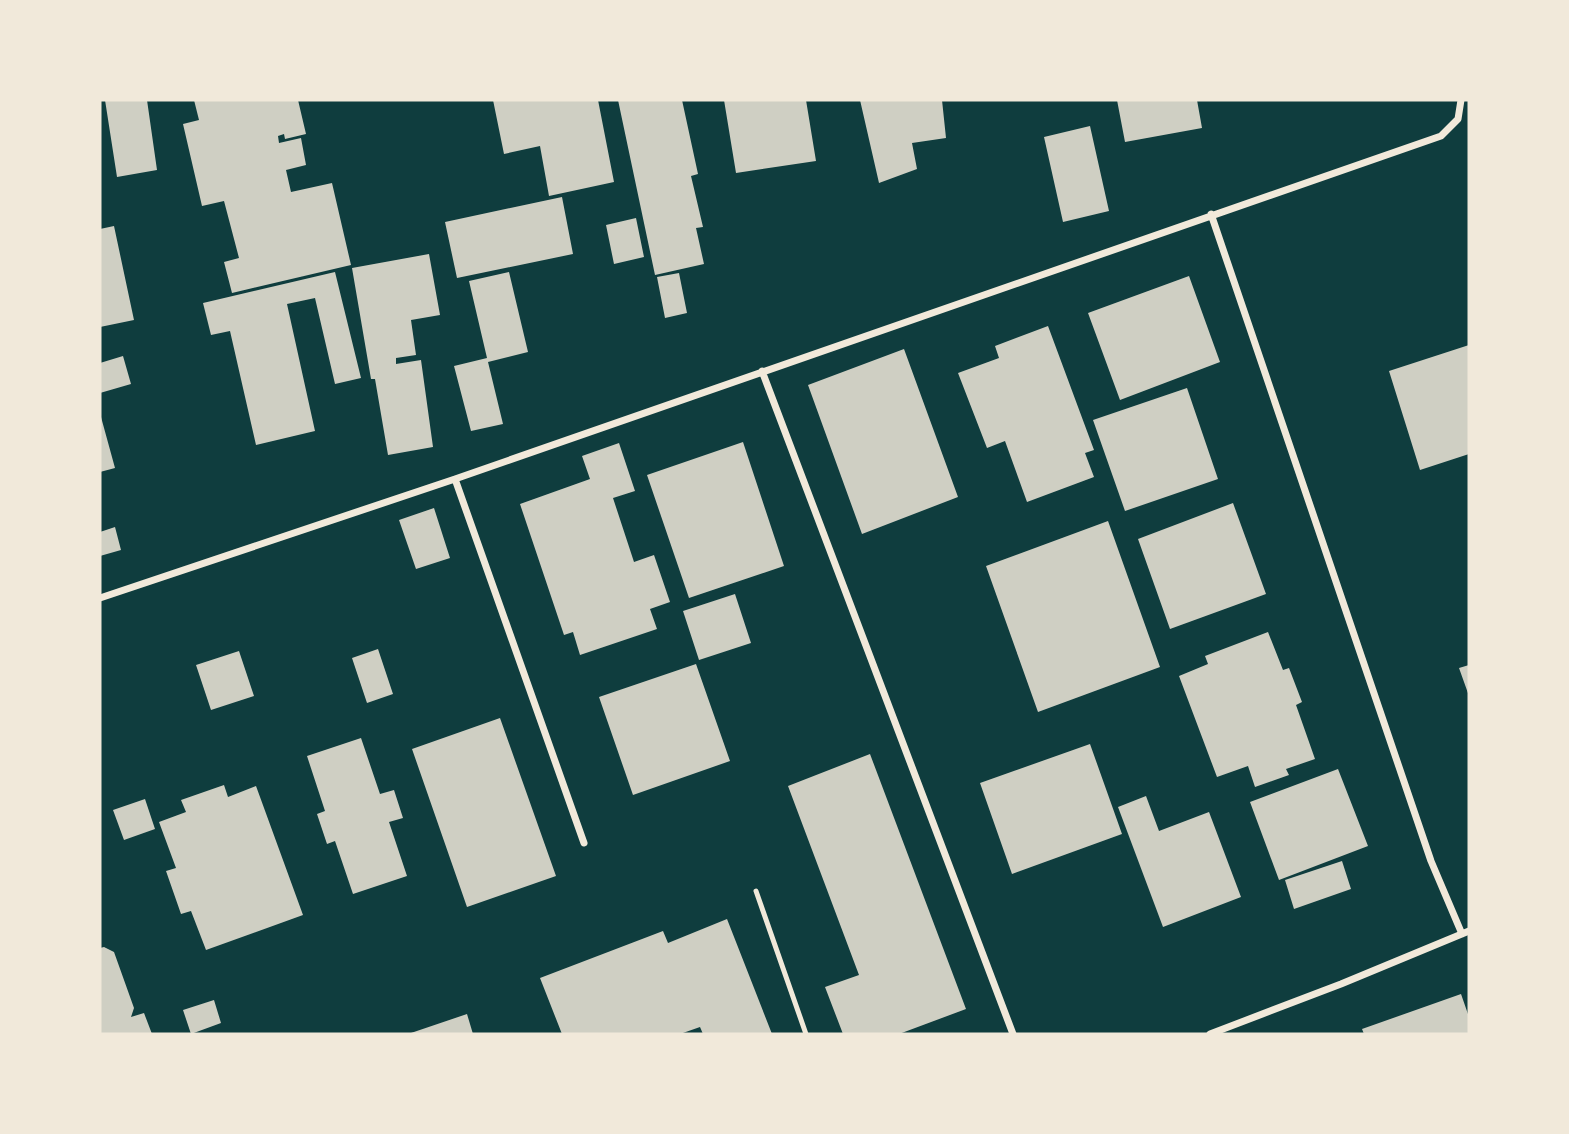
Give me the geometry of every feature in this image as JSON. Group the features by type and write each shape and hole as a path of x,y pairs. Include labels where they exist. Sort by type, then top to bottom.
{"street":[{"path":"100,598 455,480 1211,214 1441,136 1458,119 1461,100"},
{"path":"1210,1034 1466,932 1431,861 1211,214"},
{"path":"762,371 1013,1034"},
{"path":"455,480 584,843"}],"lane":[{"path":"755,891 806,1034"}],"building":[{"path":"105,100 147,100 157,170 117,177"},
{"path":"194,100 298,100 306,134 285,139 284,134 278,136 279,143 301,138 306,165 286,170 291,192 332,183 351,265 232,293 224,262 239,258 224,201 202,206 183,124 199,120"},
{"path":"493,100 598,100 614,182 549,196 540,146 504,154"},
{"path":"618,100 682,100 698,174 691,176 703,227 696,228 704,264 655,275"},
{"path":"724,100 806,100 816,161 736,173"},
{"path":"860,100 942,100 946,138 912,143 917,169 879,183"},
{"path":"1117,100 1197,100 1202,128 1125,142"},
{"path":"1090,126 1109,211 1063,222 1044,137"},
{"path":"562,197 573,254 457,278 445,222"},
{"path":"636,218 644,257 614,264 606,225"},
{"path":"114,226 134,320 100,327 100,229"},
{"path":"429,254 440,315 411,320 416,355 396,358 396,364 421,360 433,447 388,455 375,379 371,379 352,268"},
{"path":"335,272 361,378 335,384 315,298 287,304 315,431 256,445 230,331 211,335 203,303"},
{"path":"509,272 528,352 488,362 503,424 471,431 454,366 487,358 469,281"},
{"path":"679,273 687,313 665,318 657,277"},
{"path":"1189,276 1220,362 1120,400 1088,313"},
{"path":"1048,326 1094,450 1085,453 1094,477 1027,502 1005,441 987,448 958,373 999,358 995,346"},
{"path":"1469,345 1469,454 1420,470 1389,371"},
{"path":"904,349 958,497 862,534 808,385"},
{"path":"123,356 131,384 100,393 100,363"},
{"path":"1187,388 1218,479 1125,511 1093,420"},
{"path":"100,418 115,468 100,472"},
{"path":"743,442 784,566 689,598 647,475"},
{"path":"619,443 635,491 613,498 634,562 654,555 670,602 650,609 657,629 580,655 573,632 564,635 520,504 590,479 582,456"},
{"path":"1233,503 1266,594 1170,629 1138,539"},
{"path":"434,508 450,558 416,569 399,520"},
{"path":"1108,521 1160,667 1038,712 986,566"},
{"path":"115,527 121,550 100,556 100,532"},
{"path":"735,594 751,643 699,660 683,611"},
{"path":"1268,632 1283,670 1289,668 1302,702 1296,705 1315,759 1286,769 1289,775 1255,787 1248,766 1217,777 1179,676 1208,664 1205,656"},
{"path":"378,649 393,694 367,703 352,658"},
{"path":"239,651 254,696 211,710 196,665"},
{"path":"696,664 730,761 633,795 599,697"},
{"path":"1469,665 1469,696 1459,668"},
{"path":"500,718 556,876 467,907 412,749"},
{"path":"361,738 380,794 394,790 403,818 389,822 407,876 353,894 335,841 327,844 317,814 325,811 307,756"},
{"path":"1090,744 1122,834 1012,874 980,783"},
{"path":"870,754 966,1009 899,1034 843,1034 825,987 859,975 788,786"},
{"path":"1338,769 1368,846 1279,880 1250,802"},
{"path":"224,785 228,797 256,786 303,915 206,950 191,911 181,914 166,871 176,868 159,822 186,812 181,800"},
{"path":"1146,796 1159,831 1209,812 1241,897 1163,927 1118,807"},
{"path":"145,799 155,829 124,840 113,810"},
{"path":"1342,861 1351,889 1294,909 1285,880"},
{"path":"727,919 772,1034 703,1034 700,1027 680,1034 562,1034 540,978 663,931 668,943"},
{"path":"100,948 114,952 134,1008 131,1017 144,1013 152,1034 100,1034"},
{"path":"1461,994 1469,1017 1469,1034 1364,1034 1362,1029"},
{"path":"214,1000 221,1023 191,1034 183,1010"},
{"path":"467,1014 473,1034 408,1034"}]}
